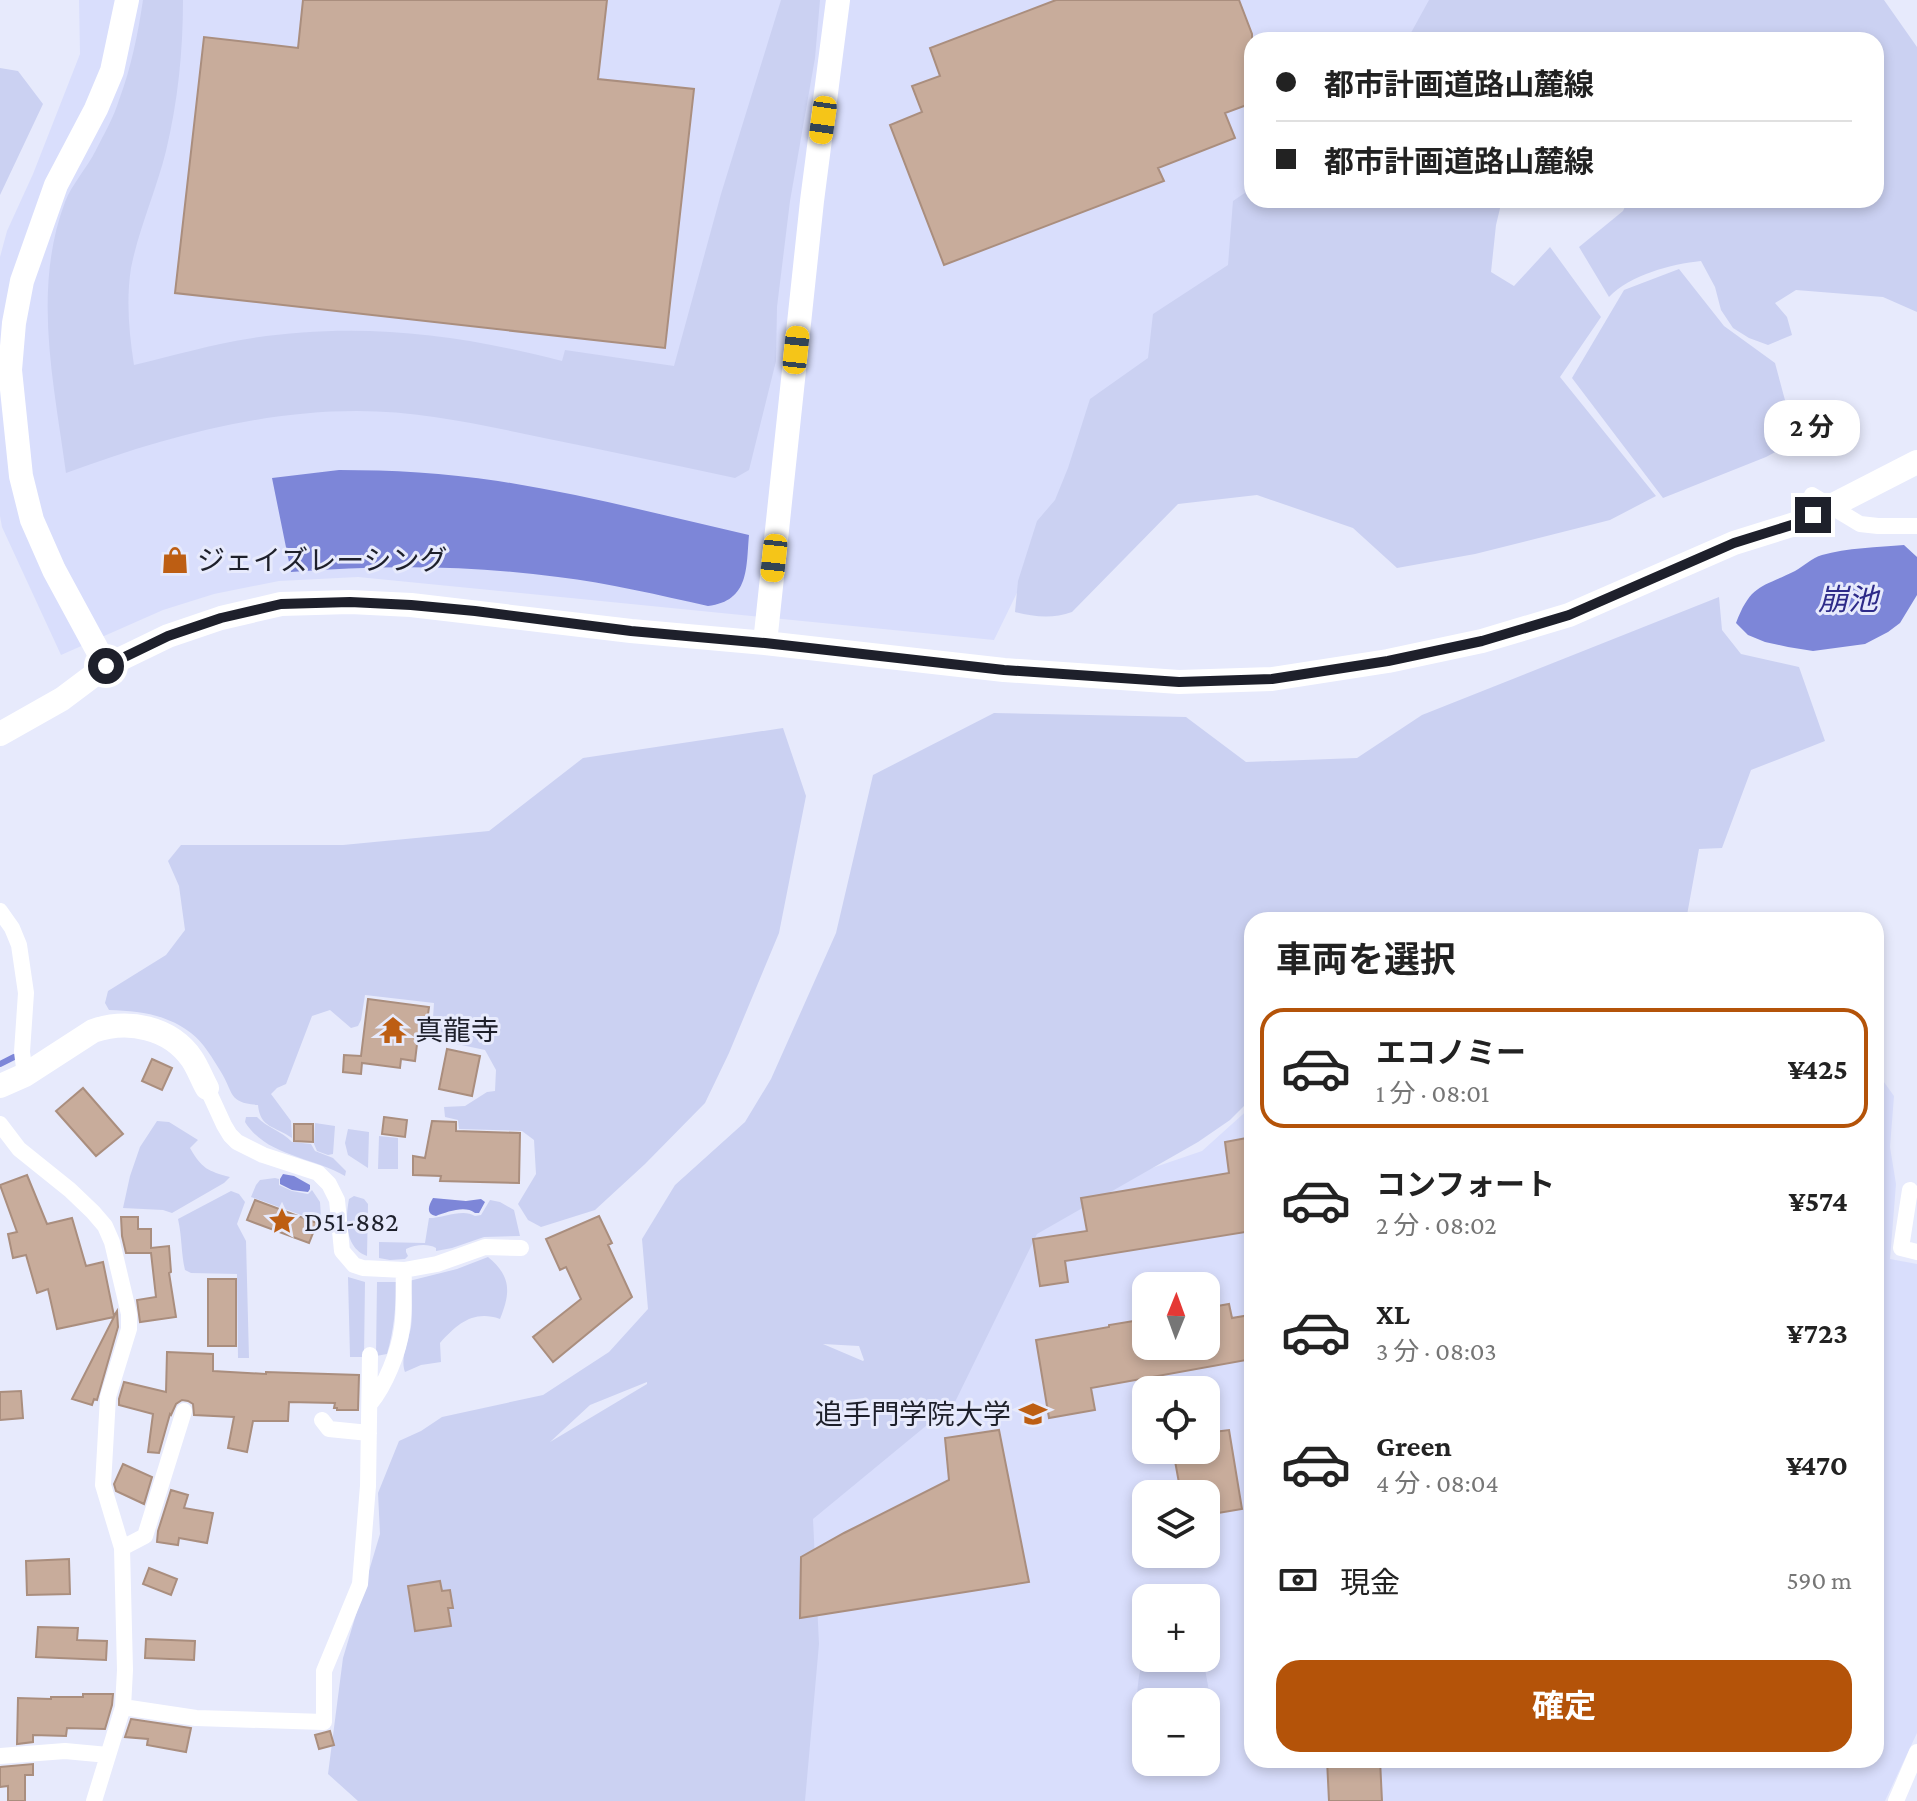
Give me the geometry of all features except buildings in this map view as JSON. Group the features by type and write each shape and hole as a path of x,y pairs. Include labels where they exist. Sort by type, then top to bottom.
{"street":[{"path":"106,666 54,570 32,520 21,476 10,370 22,281 56,185 112,71 127,0"},
{"path":"765,643 812,201 838,0"},
{"path":"0,734 62,699 106,666 168,636 221,618 281,604 350,602 411,605 1004,670 1179,682 1272,679 1455,647 1569,615 1734,543 1798,523 1820,500 1917,462"},
{"path":"1820,500 1860,524 1917,526"},
{"path":"0,911 19,945 26,993 22,1052 25,1075"},
{"path":"0,1086 25,1075 93,1031 127,1025 161,1033 178,1044 191,1058 224,1125 237,1142 263,1155 318,1173 329,1184 337,1200 342,1251 354,1265 404,1270 437,1264 485,1247 521,1248"},
{"path":"0,1124 19,1149 93,1212 105,1226 112,1242 129,1314 129,1329 108,1397 103,1485 122,1548 123,1707 94,1801"},
{"path":"1910,1190 1901,1248 1917,1252"},
{"path":"369,1406 385,1382 400,1337 404,1270"},
{"path":"123,1707 196,1718 324,1722 324,1671 360,1584 368,1486 370,1355"},
{"path":"122,1548 145,1536 184,1411"},
{"path":"322,1420 329,1429 369,1433"},
{"path":"0,1756 65,1751 108,1755"},
{"path":"1896,1801 1917,1752"}],"shaded area":[{"path":"79,0 1486,0 1484,32 1244,32 1244,208 1306,208 1079,466 994,640 358,577 279,581 214,594 163,610 61,655 2,527 0,516 0,257 7,231 80,54"},
{"path":"143,0 183,0 183,19 179,76 170,132 131,268 129,316 134,365 208,347 293,333 370,331 447,338 562,361 565,350 674,366 721,194 781,0 820,0 815,58 790,201 777,307 776,361 749,470 735,478 498,428 404,413 357,411 282,416 209,429 66,473 49,337 50,269 55,235 65,202 96,150 117,106 134,51"},
{"path":"1429,0 1884,0 1917,47 1917,312 1883,297 1796,290 1775,303 1787,317 1792,335 1768,345 1733,328 1721,310 1715,287 1701,261 1652,272 1628,283 1609,297 1579,247 1624,208 1884,208 1884,32 1411,32"},
{"path":"0,68 18,71 43,104 0,195"},
{"path":"1244,193 1244,208 1500,208 1491,272 1514,286 1550,247 1601,317 1560,377 1656,496 1610,520 1475,554 1397,568 1353,528 1257,495 1178,504 1072,612 1044,616 1015,612 1018,581 1037,521 1055,500 1090,399 1148,358 1153,314 1228,265 1233,201"},
{"path":"1679,269 1724,326 1775,363 1796,441 1766,457 1663,498 1572,378 1624,290"},
{"path":"1719,597 1722,630 1741,654 1799,667 1825,741 1751,770 1722,848 1699,849 1688,912 1244,912 1244,1106 1198,1142 1037,1234 955,1402 813,1519 819,1644 805,1801 358,1801 328,1774 343,1658 380,1534 378,1493 399,1441 442,1417 543,1395 609,1352 648,1309 642,1239 675,1185 745,1122 771,1079 836,933 873,775 994,713 1186,717 1246,762 1357,758 1422,715","holes":["823,1344 859,1346 863,1361","647,1384 550,1442 590,1405"]},
{"path":"783,728 806,796 779,933 705,1103 595,1210 541,1227 528,1220 518,1204 536,1174 534,1140 522,1131 459,1129 458,1120 445,1117 444,1107 465,1106 487,1092 495,1091 496,1070 485,1050 447,1042 432,1033 434,1003 365,995 361,1020 358,1026 351,1028 330,1010 312,1016 286,1084 271,1094 291,1121 292,1138 269,1126 259,1113 258,1105 241,1102 233,1096 208,1051 191,1033 152,1015 109,1010 105,1003 108,991 166,955 185,930 179,886 168,861 181,845 343,845 489,831 583,758"},
{"name":"追手門学院大学","path":"1884,1082 1894,1096 1890,1147 1896,1184 1890,1259 1917,1264 1917,1733 1885,1801 783,1801 797,1508 1029,1210 1202,1151 1244,1113 1244,1768 1884,1768"},
{"path":"246,1117 257,1117 292,1142 311,1144 315,1151 333,1158 346,1171 345,1176 265,1142 245,1122"},
{"path":"157,1121 169,1122 198,1140 190,1148 198,1161 211,1171 230,1177 172,1213 123,1208 140,1147"},
{"path":"315,1123 335,1126 333,1154 317,1151 314,1144"},
{"path":"348,1129 369,1132 368,1168 348,1155 345,1143"},
{"path":"379,1136 398,1138 398,1169 378,1169"},
{"path":"279,1179 279,1185 292,1191 308,1194 312,1190 320,1202 321,1217 315,1220 251,1197 260,1180"},
{"path":"231,1191 239,1194 245,1202 237,1224 246,1241 249,1358 238,1358 237,1274 191,1273 185,1270 178,1219"},
{"path":"354,1196 368,1204 367,1256 354,1247 348,1232 349,1199"},
{"path":"490,1200 514,1210 520,1236 484,1237 436,1251 432,1246 417,1246 406,1249 408,1256 405,1259 379,1258 379,1242 425,1243 429,1218 459,1213 481,1215"},
{"path":"488,1257 501,1271 507,1285 500,1319 482,1316 467,1320 440,1343 441,1362 421,1365 405,1372 404,1356 412,1315 409,1281 457,1269"},
{"path":"348,1277 365,1282 364,1357 350,1357"},
{"path":"377,1282 396,1282 396,1291 387,1354 376,1356"},
{"path":"1206,1672 1208,1688 1138,1688 1140,1674"}],"water":[{"path":"339,470 418,472 498,481 749,535 746,570 739,590 732,597 708,606 596,583 492,570 391,567 291,572 272,478"},
{"name":"崩池","path":"1904,545 1917,557 1917,595 1900,623 1865,644 1813,651 1788,647 1748,635 1736,623 1741,610 1758,589 1818,556 1852,549"},
{"path":"283,1174 294,1176 310,1185 310,1189 308,1192 292,1190 280,1184"},
{"path":"433,1198 481,1199 485,1202 479,1213 461,1209 436,1216 429,1209"}],"waterway":[{"path":"0,1064 14,1057"}],"place":[{"name":"ジェイズレーシング","path":"175,560"},
{"name":"真龍寺","path":"393,1030"},
{"name":"D51-882","path":"282,1221"},
{"name":"追手門学院大学","path":"1033,1414"}],"route":[{"path":"106,666 168,636 221,618 281,604 350,602 475,611 631,631 1004,670 1179,682 1272,679 1388,661 1482,641 1569,615 1734,543 1798,523 1813,515"}]}
